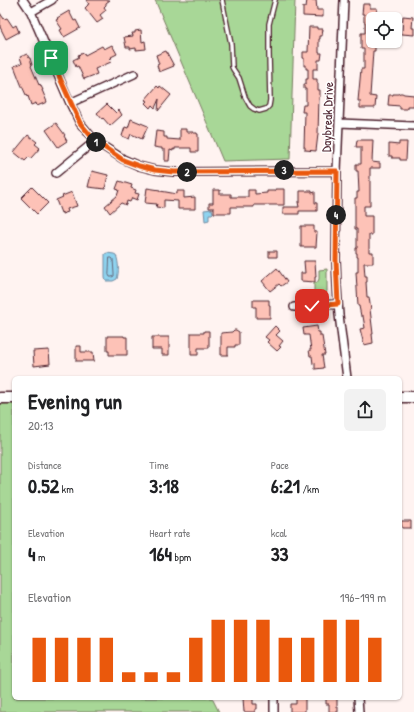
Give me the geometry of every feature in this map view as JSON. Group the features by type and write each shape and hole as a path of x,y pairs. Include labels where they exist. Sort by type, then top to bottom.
{"main road":[{"path":"402,397 414,397"},
{"path":"0,398 12,398"}],"street":[{"path":"23,0 31,12 80,123 95,141 123,160 139,166 174,172 337,171"},
{"path":"31,12 52,0"},
{"name":"Daybreak Drive","path":"344,0 337,171 336,260 338,304 347,376"},
{"path":"70,103 134,74"},
{"path":"339,123 414,126"},
{"path":"56,174 95,141"},
{"path":"294,307 338,304"},
{"path":"274,700 274,712"},
{"path":"358,700 359,712"}],"lane":[{"path":"222,0 231,44 232,67 241,82 247,101 254,110 259,111 266,109 269,106 270,100 270,24 275,0"}],"green space":[{"path":"155,0 295,0 290,159 223,161"},
{"path":"327,269 327,291 322,297 314,298 314,283 317,283 319,279 319,270"},
{"path":"12,403 12,700 213,700 219,712 0,712 0,404"}],"water":[{"path":"212,209 213,213 209,214 209,220 205,221 204,210"},
{"path":"105,254 116,255 118,261 118,276 117,279 113,281 106,281 105,278"}],"building":[{"path":"86,0 110,0 104,7 106,10 100,15 103,19 97,23 85,8 89,4"},
{"path":"307,0 316,0 317,10 323,10 323,17 303,16 303,7 306,7"},
{"path":"363,4 370,4 370,8 377,8 377,12 366,12 366,48 375,48 375,51 373,51 370,96 376,97 375,108 360,108 360,101 358,101 361,69 364,69 364,49 361,49 361,33 365,33 365,22 364,14 362,14"},
{"path":"69,11 74,21 76,20 80,28 64,37 60,30 62,29 56,20"},
{"path":"0,13 4,19 7,18 13,27 16,25 19,32 6,39 0,27"},
{"path":"403,16 413,17 412,28 414,28 414,35 402,34"},
{"path":"309,27 323,29 322,36 320,36 319,39 319,53 322,53 321,60 318,60 318,69 313,69 313,79 317,79 318,90 320,90 316,151 305,150 305,112 302,112 303,105 306,105 306,89 304,89 304,84 306,84 306,79 308,79 308,69 304,66 303,52 308,52"},
{"path":"141,30 142,42 145,41 146,49 136,50 136,48 130,49 130,47 126,47 124,37 133,36 132,33"},
{"path":"112,45 117,54 109,59 111,62 95,69 97,74 84,79 78,66 76,67 73,60 79,57 78,55 84,53 85,55 102,46 104,49"},
{"path":"166,51 174,66 159,72 157,65 159,64 156,55"},
{"path":"27,54 30,58 31,66 39,85 40,84 43,90 47,102 37,106 36,103 31,105 14,66 22,63 20,57"},
{"path":"157,86 159,88 160,86 171,95 158,111 159,99 155,108 152,105 150,108 145,103 147,101 145,100"},
{"path":"400,93 414,95 414,106 407,106 407,109 400,109 400,106 388,105 389,95"},
{"path":"107,104 116,113 119,110 122,115 110,126 97,113"},
{"path":"131,119 148,126 142,139 131,134 129,139 122,136 125,127 128,128"},
{"path":"56,123 65,135 64,136 67,141 58,147 46,130"},
{"path":"180,129 186,129 186,132 198,134 198,152 191,152 191,148 175,148 173,151 170,150 169,161 165,161 165,150 154,147 156,131 164,132 164,137 167,137 167,139 180,140"},
{"path":"28,135 37,142 35,144 40,148 31,158 29,157 25,161 14,152"},
{"path":"357,140 373,140 372,162 380,163 380,168 370,168 370,206 364,206 364,216 372,216 372,235 369,235 369,252 373,252 373,263 364,263 365,276 367,276 367,297 369,297 371,309 373,343 364,345 360,329 365,328 363,316 361,316 358,306 356,272 358,272 358,257 356,253 357,229 355,229 355,198 357,198 357,192 359,192 358,171 356,171 356,164 361,164 361,147 356,147"},
{"path":"399,142 407,142 406,160 400,160 400,158 392,158 392,156 389,156 389,144 399,145"},
{"path":"92,171 108,175 105,189 88,187"},
{"path":"119,181 132,185 131,188 136,190 135,193 139,194 137,200 132,198 130,202 127,201 126,205 121,203 110,213 105,206 117,196 119,190 116,189"},
{"path":"32,187 48,203 37,214 21,198"},
{"path":"147,188 177,194 177,191 184,191 184,198 195,197 195,209 178,209 178,201 164,200 164,208 156,207 157,204 145,203"},
{"path":"275,189 284,189 284,205 231,207 231,213 214,213 214,208 209,208 209,203 213,203 213,190 220,190 220,194 231,194 231,197 248,197 248,190 255,190 255,194 275,191"},
{"path":"300,191 315,192 317,211 299,211 299,214 283,214 283,207 299,207 298,202 300,202"},
{"path":"72,192 77,206 67,209 68,212 62,214 56,200"},
{"path":"301,226 314,226 314,232 317,232 316,247 301,247"},
{"path":"269,251 277,251 277,257 269,257"},
{"path":"304,261 315,261 315,282 301,281 301,273 305,273"},
{"path":"277,268 287,282 281,286 279,284 270,291 262,281"},
{"path":"253,300 269,300 270,318 256,318 256,307 253,307"},
{"path":"275,326 280,331 276,335 283,341 279,346 281,347 277,351 267,342 269,340 265,337"},
{"path":"317,326 320,336 322,336 325,355 322,355 324,368 315,369 315,363 313,364 312,356 310,356 309,350 311,350 309,335 304,335 303,328"},
{"path":"234,330 239,332 239,345 235,345 235,347 228,347 228,355 221,355 221,333 232,332"},
{"path":"204,331 209,331 209,348 198,348 198,355 191,355 191,333 204,333"},
{"path":"107,336 127,337 127,355 109,355 109,351 107,351"},
{"path":"152,337 169,337 169,355 162,355 162,349 152,349"},
{"path":"76,346 81,346 81,352 93,352 94,361 76,361"},
{"path":"49,350 50,364 34,366 33,351"},
{"path":"402,521 411,521 411,528 402,528"},
{"path":"243,700 253,700 253,704 257,704 257,709 255,709 255,712 244,712"},
{"path":"296,700 305,700 305,712 290,712 290,704 296,704"},
{"path":"326,700 337,700 338,712 329,712 329,704 326,704"}],"route":[{"path":"51,58 80,123 95,141 123,160 155,170 174,172 288,170 337,171 336,260 338,304 312,306"}]}
